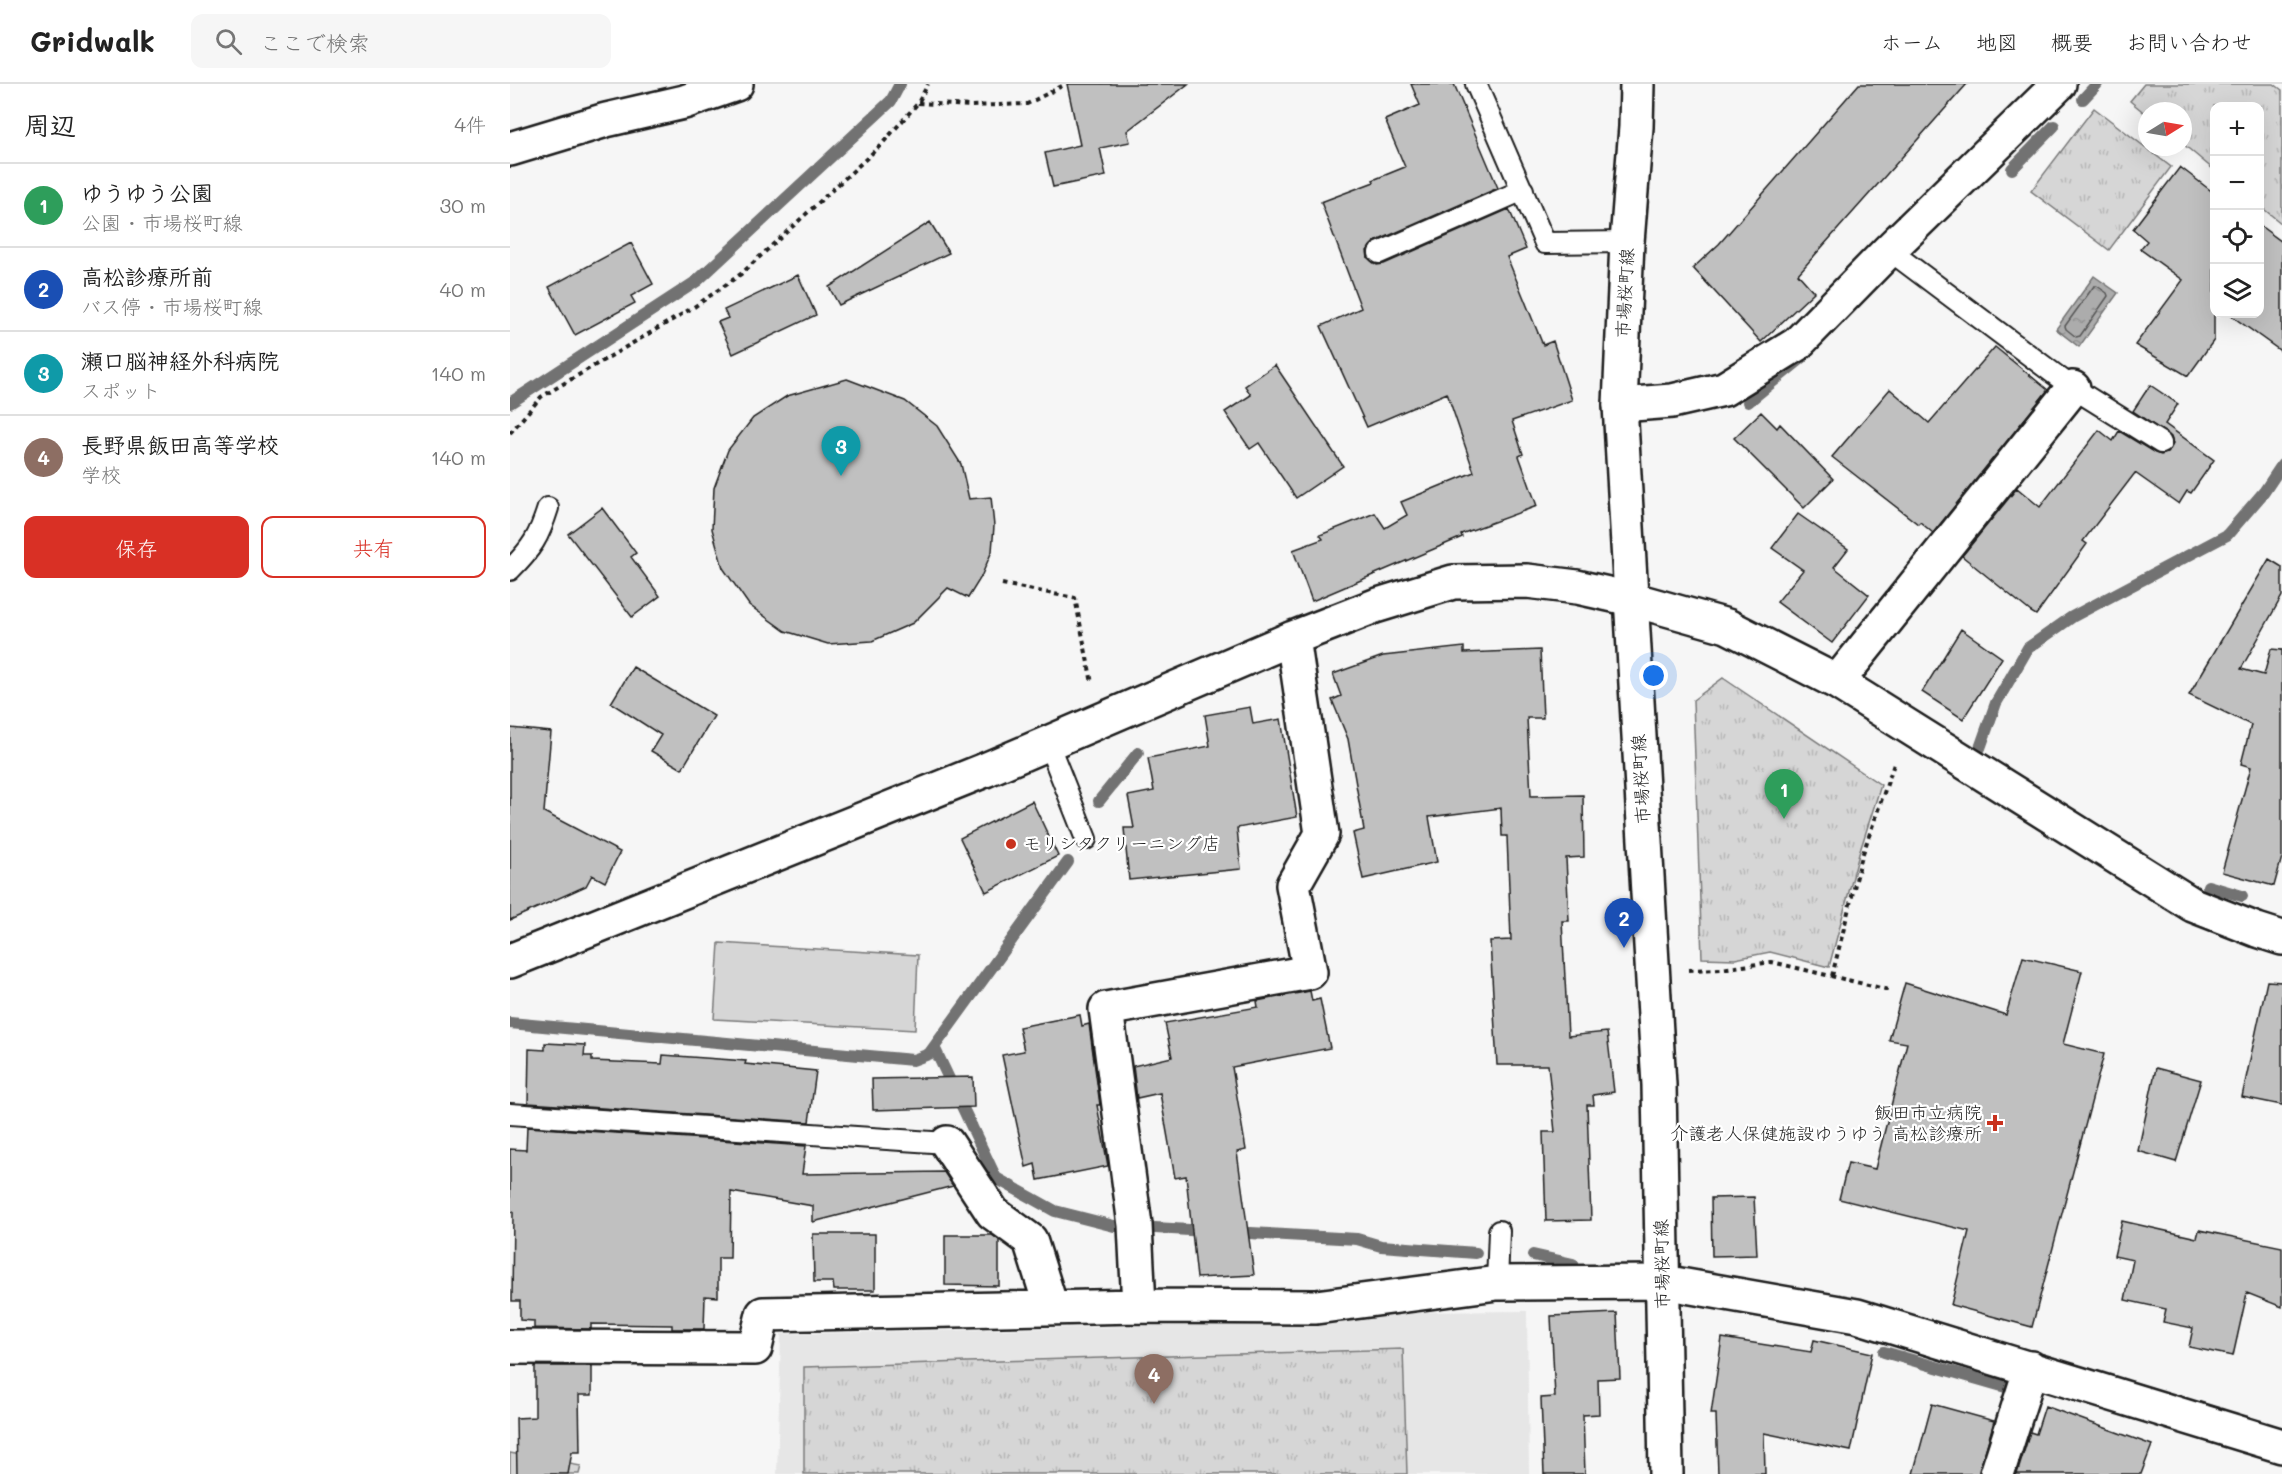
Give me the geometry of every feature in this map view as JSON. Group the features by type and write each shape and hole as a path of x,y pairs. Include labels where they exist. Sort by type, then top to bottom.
{"street":[{"path":"510,149 606,120 684,102 736,84"},
{"name":"市場桜町線","path":"1636,84 1636,127 1627,242 1620,405 1659,1085 1666,1474"},
{"path":"1620,405 1672,401 1725,389 1797,344 1889,250 2059,84"},
{"path":"1837,682 2073,388"},
{"path":"510,961 1048,743 1293,638 1375,606 1454,582 1527,581 1577,587 1631,599 1726,626 1837,682 2193,905 2282,938"},
{"path":"1139,1306 1135,1225 1106,1009 1310,972 1293,885 1322,834 1293,638"},
{"path":"947,1143 993,1213 1030,1240 1050,1307"},
{"path":"510,1347 755,1348 763,1314 1050,1307 1316,1307 1497,1283 1663,1282 1857,1316 2282,1446"},
{"path":"1997,1474 2031,1368"}],"lane":[{"path":"1476,84 1545,243 1627,242"},
{"path":"1379,253 1523,190"},
{"path":"1889,250 2073,388 2162,443"},
{"path":"510,570 531,550 548,508"},
{"path":"1048,743 1086,839"},
{"path":"510,1114 947,1143"},
{"path":"1497,1283 1499,1230"}],"path":[{"path":"510,433 540,397 694,307 741,273 881,145 918,103 928,84"},
{"path":"918,103 970,106 1027,104 1066,84"},
{"path":"1002,584 1075,598 1093,687"},
{"path":"1832,976 1862,856 1899,751"},
{"path":"1688,969 1721,969 1772,962 1889,990"}],"shaded area":[{"path":"1527,1311 1529,1474 777,1474 781,1334 1330,1322 1407,1312"}],"green space":[{"path":"2144,84 2274,84 2282,90 2282,224 2264,209 2264,102 2210,102 2210,167 2192,152 2192,102 2138,102 2138,108 2130,101"},
{"path":"2094,108 2138,142 2138,156 2157,156 2171,167 2109,250 2031,191"},
{"path":"1723,678 1881,785 1859,854 1829,967 1770,952 1735,959 1702,958 1693,700"},
{"path":"719,943 918,955 915,1030 714,1019"},
{"path":"1403,1349 1407,1474 804,1474 804,1367"},
{"path":"510,1453 581,1466 579,1474 510,1474"}],"water":[{"path":"2094,276 2118,293 2079,347 2056,329"}],"building":[{"path":"1067,84 1188,84 1127,131 1130,142 1100,148 1106,176 1053,187 1045,153 1080,145"},
{"path":"1411,84 1454,84 1498,188 1374,242 1367,251 1368,258 1377,265 1384,264 1509,209 1526,249 1507,257 1543,345 1553,341 1572,400 1512,421 1523,454 1519,456 1537,506 1461,534 1462,537 1312,601 1293,550 1323,539 1320,535 1375,513 1385,528 1407,515 1401,502 1474,472 1447,393 1367,427 1321,326 1361,308 1321,202 1374,182 1373,180 1405,167 1385,120 1420,105"},
{"path":"1859,84 1967,84 1798,274 1814,292 1761,342 1693,268 1719,244"},
{"path":"2180,167 2210,190 2210,318 2214,318 2214,340 2188,376 2135,345 2183,280 2140,249 2147,241 2133,229"},
{"path":"930,222 949,253 839,305 829,287"},
{"path":"2264,229 2282,242 2282,352 2235,318 2264,318"},
{"path":"631,243 653,284 631,296 635,303 575,335 549,287"},
{"path":"798,275 816,315 733,354 718,322 728,318 724,310"},
{"path":"1995,347 2048,390 1933,533 1920,522 1918,524 1832,457 1890,389 1929,423"},
{"path":"1275,365 1343,466 1296,498 1259,443 1250,449 1225,412 1251,395 1245,386"},
{"path":"847,379 905,401 937,426 961,464 969,499 991,497 994,526 992,551 981,577 968,598 948,588 913,623 872,641 828,644 785,631 749,605 723,568 712,529 714,488 728,450 753,418 787,396"},
{"path":"2150,385 2178,404 2165,424 2214,460 2191,493 2187,491 2179,504 2135,473 2083,541 2087,544 2036,615 1962,556 2017,488 2040,507 2099,430 2113,441 2119,431 2155,453 2161,455 2167,453 2173,444 2171,437 2133,411"},
{"path":"1761,412 1777,428 1780,424 1833,479 1804,508 1734,438"},
{"path":"602,508 636,553 631,557 660,596 632,617 568,534"},
{"path":"1798,514 1848,549 1834,567 1869,595 1832,643 1777,602 1803,570 1772,548"},
{"path":"2269,559 2282,567 2282,596 2241,669 2264,675 2271,649 2282,650 2282,857 2274,886 2222,872 2251,767 2241,764 2251,725 2189,695"},
{"path":"1961,629 2002,658 1963,719 1922,692"},
{"path":"1464,647 1464,653 1540,650 1543,718 1527,718 1531,796 1583,795 1584,857 1566,858 1569,921 1562,921 1568,1036 1607,1032 1614,1092 1593,1095 1594,1105 1587,1105 1591,1220 1546,1221 1543,1132 1555,1132 1548,1065 1497,1065 1490,941 1511,940 1507,836 1502,836 1501,808 1429,817 1437,862 1363,879 1353,833 1364,830 1348,739 1332,700 1341,696 1333,674 1383,656"},
{"path":"633,667 714,716 682,769 651,751 661,735 611,703"},
{"path":"1250,707 1253,724 1281,719 1297,817 1237,828 1241,869 1129,880 1124,828 1134,828 1128,796 1154,791 1148,758 1210,746 1205,715"},
{"path":"510,728 551,732 544,812 620,852 605,882 592,875 586,886 510,920"},
{"path":"1032,801 1058,856 986,892 960,838"},
{"path":"2023,957 2082,971 2063,1044 2104,1054 2032,1327 1951,1305 1969,1231 1839,1199 1848,1163 1875,1169 1907,1043 1889,1040 1905,983 2006,1015"},
{"path":"2267,981 2282,982 2282,1105 2242,1097"},
{"path":"1310,991 1312,1001 1320,999 1330,1048 1232,1067 1246,1150 1237,1152 1254,1275 1197,1278 1186,1176 1175,1178 1160,1093 1137,1098 1133,1066 1172,1057 1165,1023 1258,1007 1257,1001"},
{"path":"1080,1015 1082,1026 1089,1024 1100,1105 1097,1105 1108,1166 1038,1180 1035,1164 1026,1167 1002,1055 1024,1051 1019,1027"},
{"path":"545,1043 585,1045 584,1056 592,1056 592,1061 662,1064 663,1055 746,1061 745,1064 816,1071 809,1122 528,1103 529,1049 545,1050"},
{"path":"2156,1068 2201,1080 2176,1162 2138,1151"},
{"path":"973,1077 974,1107 873,1110 872,1079"},
{"path":"527,1127 806,1146 802,1174 944,1172 953,1186 813,1222 813,1206 731,1192 730,1258 718,1258 718,1297 705,1296 704,1329 672,1329 672,1325 591,1324 591,1329 534,1328 534,1321 520,1320 520,1301 512,1301 513,1212 510,1212 510,1149 526,1150"},
{"path":"1754,1197 1757,1255 1712,1256 1711,1198"},
{"path":"2122,1221 2197,1238 2199,1230 2282,1247 2282,1307 2247,1293 2233,1356 2189,1347 2193,1328 2163,1322 2166,1309 2125,1300 2133,1260 2114,1256"},
{"path":"813,1234 875,1234 875,1290 834,1290 833,1282 814,1282"},
{"path":"945,1235 992,1235 999,1240 999,1286 945,1285"},
{"path":"1617,1313 1620,1378 1598,1379 1599,1414 1583,1415 1585,1474 1544,1474 1541,1398 1555,1397 1551,1316"},
{"path":"1722,1338 1811,1352 1814,1340 1872,1353 1851,1451 1764,1433 1765,1474 1718,1474 1716,1414 1711,1414"},
{"path":"535,1366 592,1366 592,1395 579,1395 580,1452 572,1452 568,1474 517,1474 516,1418 535,1417"},
{"path":"1932,1404 1994,1421 1979,1474 1913,1474"},
{"path":"2045,1406 2152,1445 2141,1474 2017,1474 2030,1432 2036,1434"}],"waterway":[{"path":"510,403 697,281 891,101 900,84"},
{"path":"2083,99 2097,84"},
{"path":"2012,169 2054,126"},
{"path":"1748,402 1803,357"},
{"path":"1980,748 1996,703 2028,648 2072,617 2227,535 2264,492 2282,465"},
{"path":"1099,801 1138,753"},
{"path":"510,1023 913,1060 929,1054 1068,862"},
{"path":"2208,886 2242,896"},
{"path":"934,1047 996,1178 1055,1211 1114,1226"},
{"path":"1155,1228 1206,1231"},
{"path":"1232,1232 1357,1239 1381,1246 1476,1253"},
{"path":"1533,1255 1573,1264"},
{"path":"1884,1352 2009,1388"}],"place":[{"name":"瀬口脳神経外科病院","path":"841,476"},
{"name":"ゆうゆう公園","path":"1784,819"},
{"name":"モリシタクリーニング店","path":"1011,844"},
{"name":"高松診療所前","path":"1624,948"},
{"name":"飯田市立病院 介護老人保健施設ゆうゆう 高松診療所","path":"1995,1123"},
{"name":"長野県飯田高等学校","path":"1154,1404"}]}
